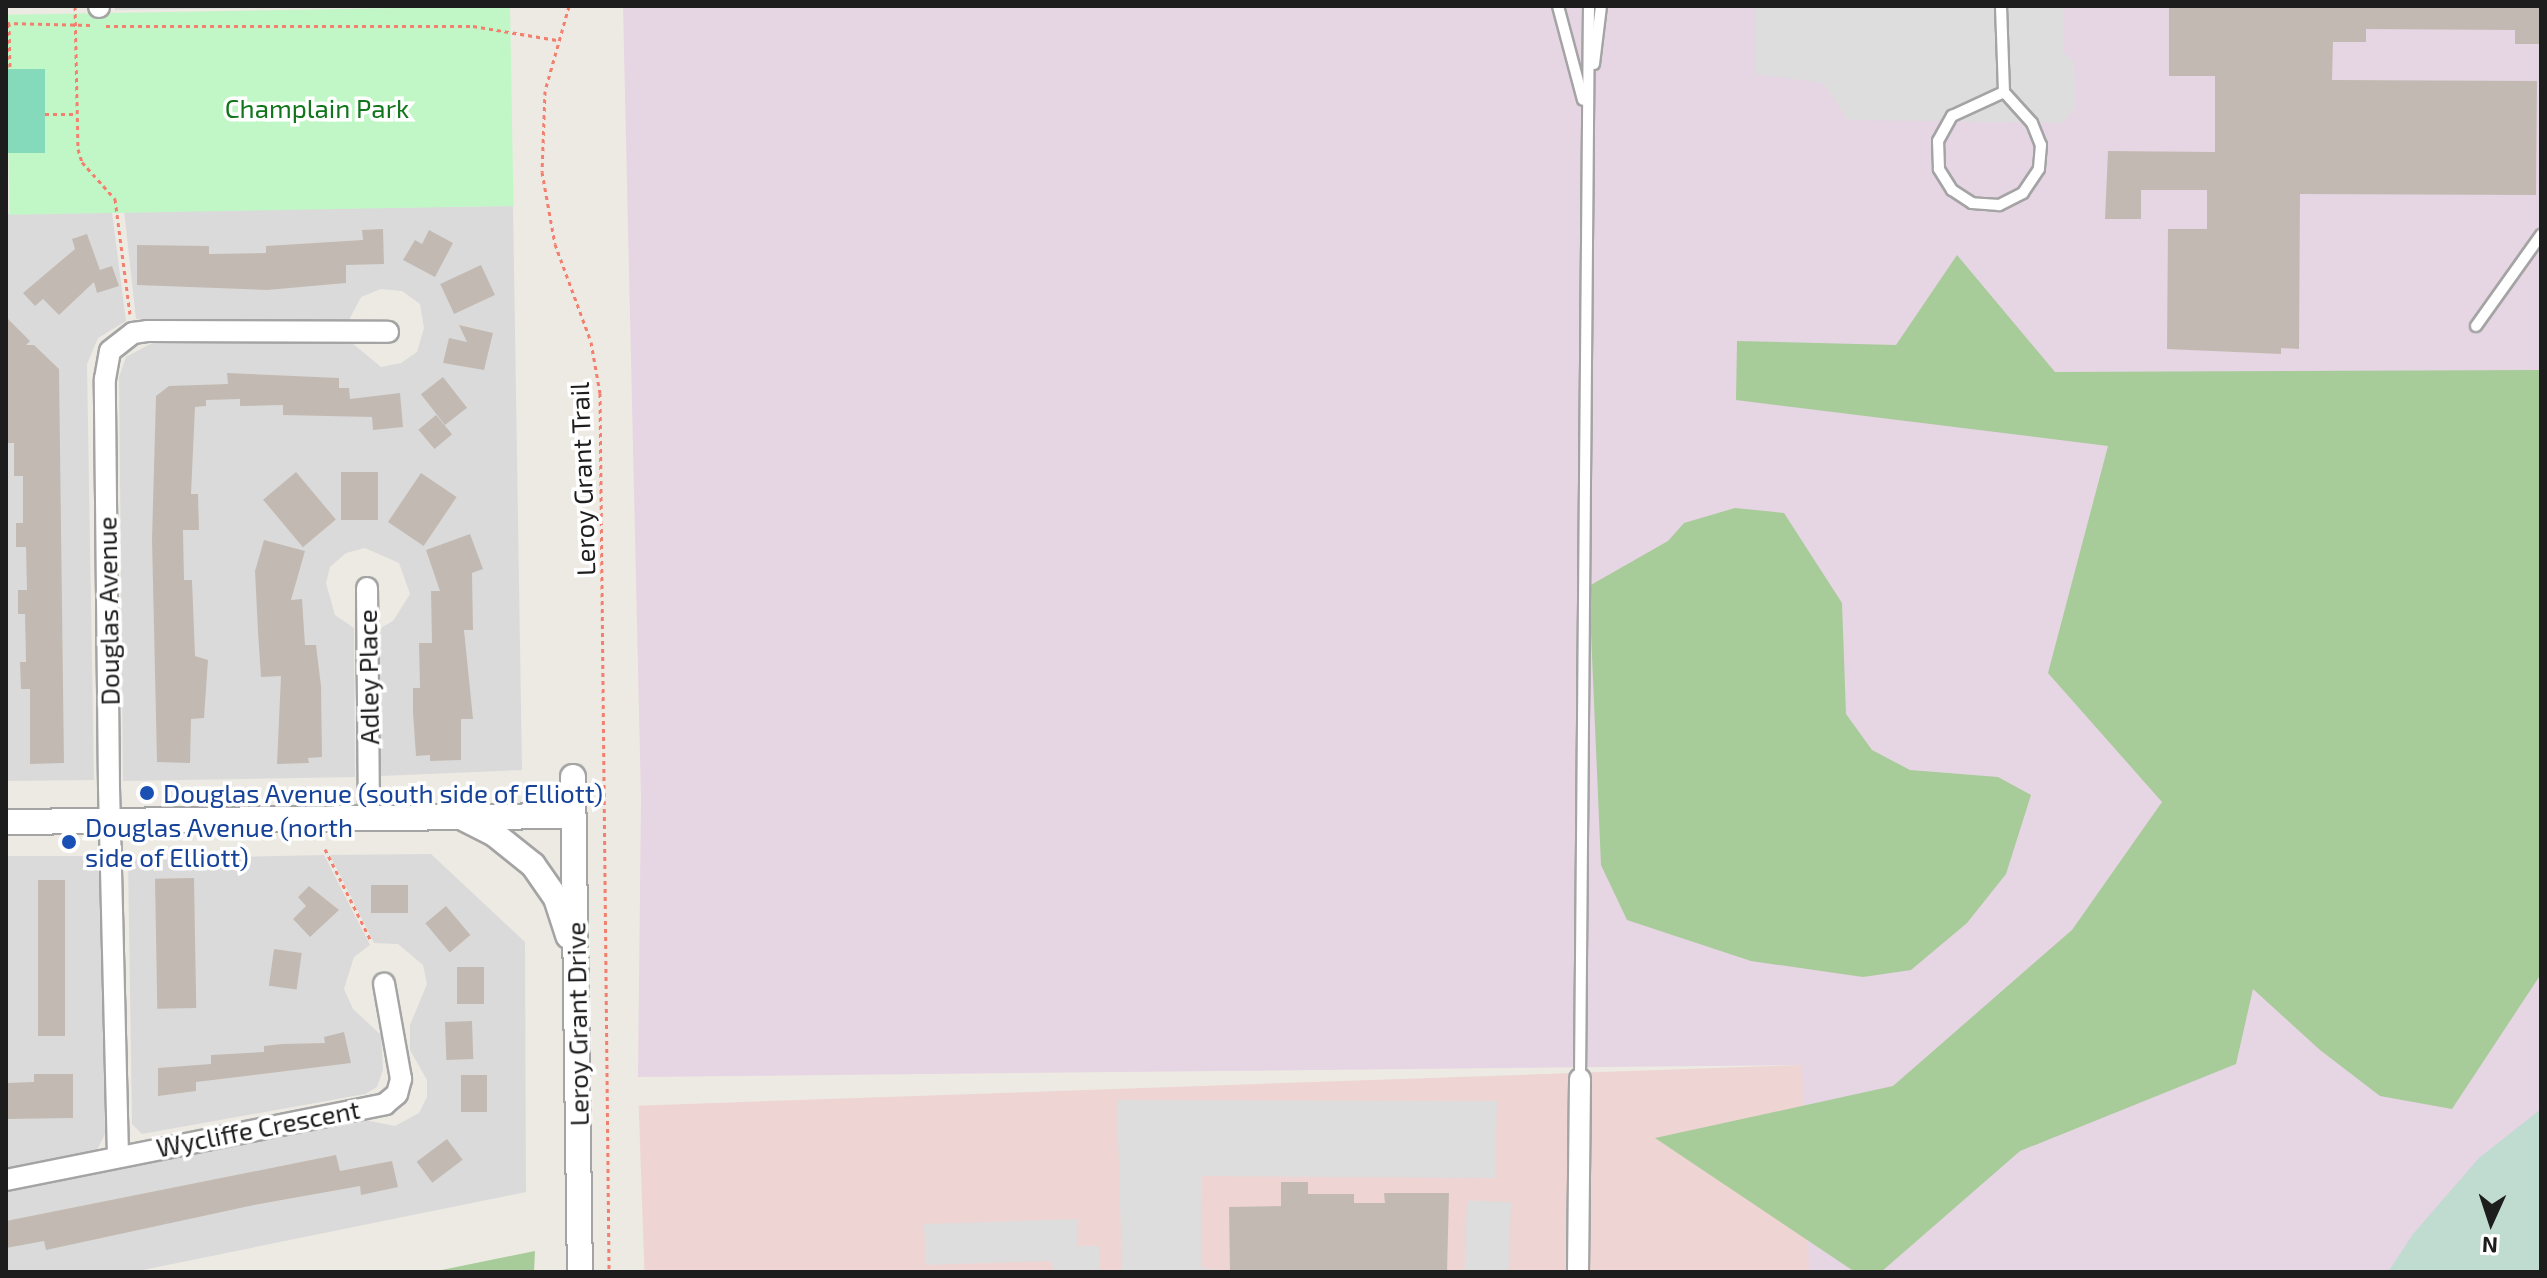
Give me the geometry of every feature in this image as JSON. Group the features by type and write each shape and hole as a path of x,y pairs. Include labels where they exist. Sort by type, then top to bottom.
{"street":[{"path":"133,333 388,332"},
{"name":"Douglas Avenue","path":"118,1156 105,379 110,351 133,333"},
{"name":"Adley Place","path":"367,588 369,815"},
{"name":"Leroy Grant Drive","path":"573,777 580,1272"},
{"path":"6,822 369,815 573,816"},
{"path":"459,816 493,833 546,881 564,918 576,965"},
{"name":"Wycliffe Crescent","path":"6,1180 385,1104 397,1094 401,1079 384,984"},
{"path":"1578,1272 1580,1079"}],"lane":[{"path":"1558,6 1587,113"},
{"path":"1580,1079 1589,6"},
{"path":"1587,113 1601,6"},
{"path":"2001,6 2004,92 2032,123 2041,145 2039,169 2023,193 1999,205 1972,203 1952,190 1939,169 1938,141 1952,116 2004,92"},
{"path":"2476,326 2541,235"}],"path":[{"path":"75,6 77,114 82,162 115,199 133,333"},
{"name":"Leroy Grant Trail","path":"569,6 545,91 542,172 555,244 591,342 600,393 609,1272"},
{"path":"10,69 8,23 172,29 473,26 558,41"},
{"path":"45,114 77,114"},
{"path":"325,849 371,941"}],"shaded area":[{"path":"115,6 415,6 115,10"},
{"path":"623,6 2541,6 2541,1272 1809,1272 1802,1065 638,1077 641,799"},
{"path":"1756,6 2063,6 2064,53 2074,61 2076,107 2063,123 1848,120 1823,83 1755,74"},
{"path":"513,206 522,770 381,776 379,629 393,621 410,594 399,563 365,548 346,553 330,567 326,583 335,615 354,628 355,777 123,781 119,377 126,357 152,343 352,343 381,367 401,363 417,352 424,328 420,304 402,291 381,289 361,297 349,320 136,319 124,211"},
{"path":"112,212 126,321 98,338 87,364 94,780 6,781 6,214"},
{"path":"431,854 525,942 526,1192 133,1272 6,1272 6,1192 355,1118 395,1126 419,1113 427,1097 427,1080 410,1050 410,1025 427,984 423,965 398,944 374,943 330,855"},
{"path":"324,855 370,945 354,957 344,989 353,1009 381,1035 383,1070 377,1087 365,1094 142,1134 132,1124 128,859"},
{"path":"6,856 101,856 105,1134 97,1150 6,1168"},
{"path":"1803,1065 1810,1272 645,1272 639,1106"},
{"path":"1117,1100 1497,1101 1495,1178 1202,1176 1201,1267 1222,1272 1122,1272"},
{"path":"1467,1200 1511,1202 1509,1272 1465,1270"},
{"path":"1077,1219 1077,1246 1099,1246 1100,1272 1053,1272 1052,1261 926,1265 924,1224"}],"green space":[{"name":"Champlain Park","path":"510,6 513,206 10,215 6,15"},
{"path":"6,69 45,69 45,153 6,153"},
{"path":"1957,255 2055,372 2541,370 2541,974 2452,1109 2380,1096 2320,1050 2253,989 2236,1064 2020,1151 1881,1272 1855,1272 1655,1138 1893,1086 2072,930 2162,802 2048,673 2108,446 1736,400 1737,341 1896,345"},
{"path":"1735,508 1784,513 1842,603 1846,714 1872,750 1910,770 1998,777 2031,795 2006,874 1967,923 1911,970 1863,977 1751,961 1627,920 1601,865 1589,586 1668,541 1684,523"},
{"path":"2541,1109 2541,1272 2388,1272 2413,1234 2479,1158"},
{"path":"535,1251 534,1272 432,1272"}],"building":[{"path":"2169,6 2541,6 2541,44 2515,44 2515,30 2366,29 2366,42 2333,42 2332,80 2537,81 2536,195 2300,194 2299,349 2281,348 2281,354 2167,349 2168,229 2207,229 2207,190 2141,190 2141,219 2105,219 2108,151 2215,152 2215,76 2169,76"},
{"path":"383,229 384,264 346,265 346,283 267,290 137,285 137,245 209,246 209,254 266,253 266,246 363,240 362,230"},
{"path":"429,230 453,243 435,277 403,260 415,240 422,244"},
{"path":"87,234 100,270 112,266 119,286 97,293 94,282 59,315 43,299 35,306 23,293 75,249 72,239"},
{"path":"481,265 495,295 454,314 440,284"},
{"path":"6,317 30,341 26,345 34,345 59,369 64,763 30,764 30,689 21,689 20,662 26,662 25,614 18,614 18,590 27,590 26,547 16,547 16,523 23,523 23,476 14,476 14,443 6,443"},
{"path":"459,325 493,333 484,370 443,363 449,338 467,342"},
{"path":"227,373 339,378 339,388 349,388 350,399 400,393 403,427 373,430 372,417 283,415 283,405 240,406 240,399 206,400 206,406 195,407 191,494 198,494 199,530 183,530 184,580 192,580 195,656 208,660 204,718 191,719 190,763 157,762 152,539 156,396 169,386 228,384"},
{"path":"443,377 467,408 445,425 421,394"},
{"path":"436,415 452,434 434,449 418,430"},
{"path":"296,472 336,519 303,547 263,500"},
{"path":"341,472 378,472 378,520 341,520"},
{"path":"421,473 457,497 424,546 388,522"},
{"path":"470,534 483,569 472,573 473,630 464,630 473,719 461,719 461,760 430,761 430,755 416,756 413,712 413,688 420,688 419,643 432,643 431,591 440,591 426,550"},
{"path":"264,540 305,551 291,600 302,599 305,645 316,645 321,686 322,757 308,758 309,763 277,764 281,676 261,677 258,632 255,571"},
{"path":"194,878 196,1008 157,1009 155,879"},
{"path":"38,880 65,880 65,1036 38,1036"},
{"path":"371,885 408,885 408,913 371,913"},
{"path":"309,886 339,910 310,937 293,919 306,906 298,897"},
{"path":"446,906 470,935 450,952 425,923"},
{"path":"274,949 302,953 297,990 269,986"},
{"path":"457,967 484,967 484,1004 457,1004"},
{"path":"472,1021 473,1059 446,1060 445,1022"},
{"path":"344,1032 351,1063 196,1082 196,1091 158,1096 158,1068 211,1064 211,1055 264,1052 264,1046 325,1043 324,1037"},
{"path":"34,1074 73,1074 73,1118 6,1119 6,1083 34,1082"},
{"path":"461,1075 487,1075 487,1112 461,1112"},
{"path":"447,1139 463,1160 432,1183 417,1162"},
{"path":"336,1155 340,1171 392,1161 398,1187 361,1195 360,1186 254,1205 46,1250 44,1241 6,1248 6,1221"},
{"path":"1281,1182 1308,1182 1308,1194 1354,1194 1354,1203 1385,1203 1384,1193 1449,1193 1447,1272 1230,1272 1229,1207 1281,1206"}],"place":[{"name":"Douglas Avenue (south side of Elliott)","path":"147,793"},
{"name":"Douglas Avenue (north side of Elliott)","path":"69,842"}]}
